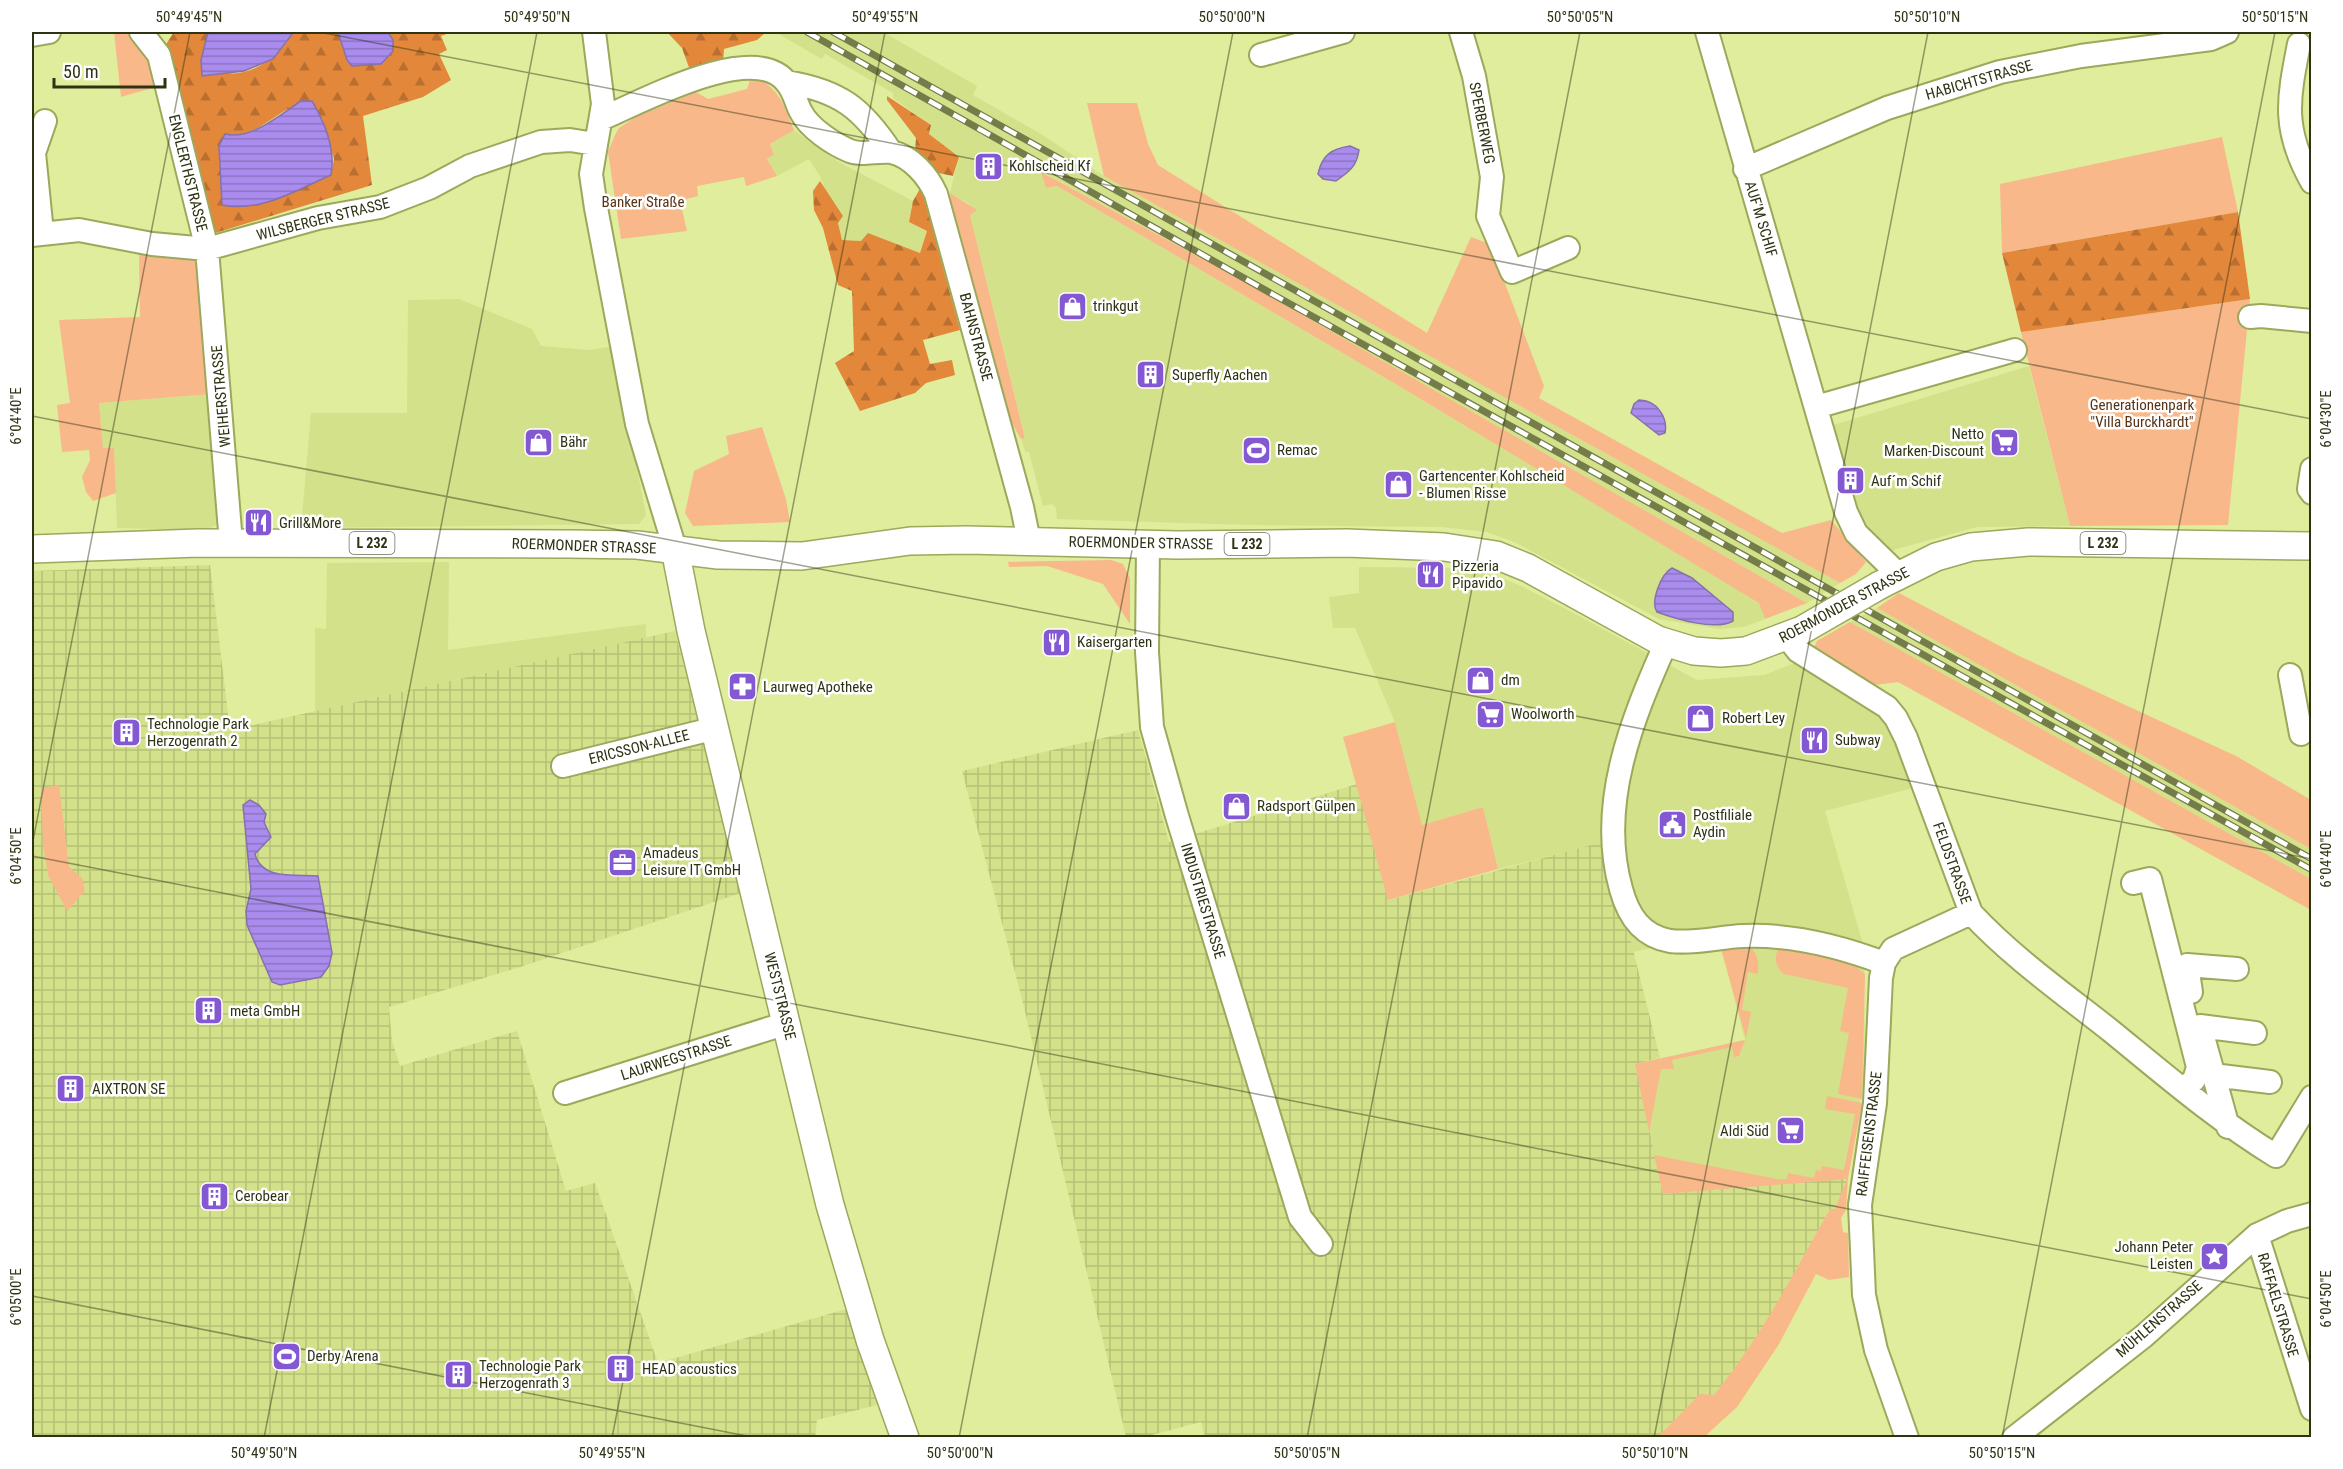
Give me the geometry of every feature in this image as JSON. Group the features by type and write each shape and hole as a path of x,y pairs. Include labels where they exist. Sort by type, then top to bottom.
{"main road":[{"name":"ROERMONDER STRASSE","path":"32,549 231,543 628,545 718,555 802,556 910,541 1029,541 1148,544 1347,543 1473,550 1496,555 1528,568 1666,643 1694,651 1721,653 1746,651 1794,633 1936,557 1971,547 2028,542 2312,546"},
{"name":"WESTSTRASSE","path":"675,549 830,1205 870,1340 905,1437"}],"street":[{"path":"32,35 49,32"},
{"name":"ENGLERTHSTRASSE","path":"141,32 159,55 207,249"},
{"path":"594,32 602,88 601,119 591,174 605,263 637,424 675,549"},
{"path":"1261,55 1343,32"},
{"name":"SPERBERWEG","path":"1461,32 1473,76 1492,177 1488,216 1512,272 1568,248"},
{"name":"AUF'M SCHIF","path":"1707,32 1846,512 1856,533 1890,580"},
{"name":"HABICHTSTRASSE","path":"1745,169 1887,108 1960,83 2130,40 2211,39 2225,32"},
{"path":"2300,37 2291,86 2290,134 2312,182"},
{"name":"BAHNSTRASSE","path":"601,119 691,81 727,70 759,68 775,73 787,82 835,94 860,111 874,126 891,152 918,168 928,179 936,194 1020,499 1029,541"},
{"name":"BAHNSTRASSE","path":"787,82 808,124 850,151 891,152"},
{"name":"WILSBERGER STRASSE","path":"45,121 34,153 37,234 79,230 152,244 207,249 318,218 380,207 429,188 470,166 541,142 570,140 595,144"},
{"name":"WEIHERSTRASSE","path":"207,249 219,371 231,543"},
{"path":"2250,317 2312,321"},
{"path":"1816,407 2015,350"},
{"path":"2312,469 2309,489 2312,493"},
{"name":"INDUSTRIESTRASSE","path":"1148,544 1147,652 1152,727 1177,816 1300,1217 1321,1244"},
{"name":"FELDSTRASSE","path":"1794,633 1798,651 1874,700 1896,718 1906,738 1971,913 1990,933 2060,993 2228,1126 2276,1156 2312,1097"},
{"path":"1666,643 1629,736 1614,809 1615,856 1626,909 1638,925 1653,936 1670,941 1743,936 1802,939 1884,963 1893,949 1903,942 1948,925 1971,913"},
{"path":"2290,675 2304,721"},
{"name":"ERICSSON-ALLEE","path":"563,766 716,728"},
{"path":"2133,883 2150,879 2184,1004 2198,1067 2194,1080 2183,1089"},
{"name":"RAIFFEISENSTRASSE","path":"1884,963 1880,996 1875,1102 1862,1182 1864,1295 1876,1350 1907,1437"},
{"path":"2228,1126 2200,1026 2187,974 2187,965 2237,969"},
{"name":"LAURWEGSTRASSE","path":"565,1093 787,1023"},
{"path":"2200,1026 2255,1033"},
{"path":"2214,1075 2270,1082"},
{"name":"MÜHLENSTRASSE","path":"2014,1437 2144,1336 2257,1235 2287,1221 2312,1214"},
{"name":"RAFFAELSTRASSE","path":"2257,1235 2309,1396"}],"shaded area":[{"path":"208,32 293,33 273,59 244,71 202,76 201,60"},
{"path":"338,32 388,32 393,40 393,51 381,64 352,66 347,60"},
{"path":"775,32 883,32 977,86 973,95 1044,136 1104,176 1840,583 1807,603 1229,273 1042,172 1046,188 1057,186 1399,386 1760,603 1765,619 1744,627 1719,629 1659,619 1514,542 1487,532 1441,527 1250,525 1057,519 1056,508 1052,504 1043,506 1029,452 1025,452 1021,439 1025,437 969,204 950,193 959,157 929,134 931,125 893,98 893,93 825,54 822,59"},
{"path":"301,101 312,101 325,127 331,146 331,175 264,203 236,207 222,205 219,146 225,134 245,134 255,130"},
{"path":"794,130 837,161 913,201 909,222 927,231 920,253 868,233 861,241 842,240 838,223 842,216 826,192 820,176 809,159 777,176 767,159 774,153 770,144"},
{"path":"1350,146 1359,150 1352,168 1336,181 1323,179 1318,174 1328,154"},
{"path":"459,299 532,329 541,346 589,350 613,346 646,515 639,524 301,528 311,413 407,413 408,300"},
{"path":"2029,366 2070,526 1977,527 1886,552 1857,527 1830,426"},
{"path":"211,394 218,524 207,530 117,528 114,448 103,448 99,403"},
{"path":"1639,400 1651,403 1660,411 1665,422 1665,433 1659,435 1631,413 1634,404"},
{"path":"449,562 448,650 646,624 646,638 315,711 315,628 326,629 327,563"},
{"path":"210,565 230,730 675,631 741,893 520,967 389,1007 392,1041 400,1066 517,1031 566,1191 595,1183 658,1363 850,1308 881,1404 817,1420 815,1438 32,1437 32,571"},
{"path":"1359,567 1474,568 1519,585 1697,680 1764,675 1800,661 1888,716 1913,788 1825,811 1864,948 1865,1071 1848,1178 1663,1194 1635,1064 1745,1040 1718,934 1632,952 1605,842 1498,869 1483,807 1422,825 1395,722 1355,628 1333,628 1329,597 1359,593"},
{"path":"1672,568 1692,578 1733,612 1733,621 1716,625 1706,624 1685,621 1657,612 1655,602 1658,588 1664,576"},
{"path":"1877,608 2311,849 2311,879 1850,622"},
{"path":"1138,730 1169,842 1357,784 1389,900 1606,841 1660,1058 1635,1064 1663,1194 1848,1178 1835,1210 1830,1209 1778,1303 1737,1368 1714,1395 1658,1437 1205,1438 1201,1422 1144,1437 1126,1437 1022,999 962,771"},
{"path":"250,800 259,805 266,814 264,822 271,837 255,854 259,863 265,869 281,874 318,876 332,953 329,966 321,977 280,985 272,982 247,925 246,911 251,889 243,805"}],"green space":[{"path":"114,32 134,36 147,49 159,86 121,97"},
{"path":"174,32 208,32 201,60 224,72 237,73 266,62 282,48 293,32 338,32 347,60 393,40 388,32 452,32 441,36 447,50 439,54 451,80 423,97 363,116 372,185 212,234 163,49","holes":["288,109 322,118 334,159 331,175 271,200 233,207 225,134 234,135 250,131"]},
{"path":"667,32 766,32 757,40 724,49 723,64 691,73 682,48"},
{"name":"Banker Straße","path":"759,79 777,95 785,107 794,130 770,144 774,154 767,159 777,176 746,186 744,177 697,186 698,196 680,201 687,231 621,239 608,152 619,128 636,117 696,92 708,99 747,89 750,80"},
{"path":"887,96 931,125 929,134 959,157 953,176 934,172 915,152 916,138 887,100"},
{"path":"1087,103 1137,103 1148,144 1158,165 1427,333 1471,237 1490,244 1544,386 1539,398 1782,533 1831,520 1866,562 1856,574 1840,583 1104,176"},
{"path":"2222,137 2238,212 2002,253 2000,184"},
{"path":"1041,172 1229,273 1807,603 1765,619 1759,603 1399,386 1057,186 1046,188"},
{"path":"820,181 843,216 838,223 842,240 861,241 868,233 920,253 927,231 909,222 913,201 921,187 960,330 923,340 930,364 952,360 955,375 926,383 915,393 860,411 835,363 854,351 852,291 838,285 823,228 814,210 813,191"},
{"path":"950,193 977,210 970,215 1025,438 1021,439 1001,404 952,213"},
{"path":"2238,212 2250,299 2021,332 2002,253"},
{"path":"139,254 199,259 211,394 99,403 103,448 114,448 116,493 93,501 86,492 82,477 90,460 89,450 62,452 57,405 70,403 59,320 140,317"},
{"name":"Generationenpark \"Villa Burckhardt\"","path":"2250,299 2228,525 2070,526 2021,332"},
{"path":"762,427 786,499 790,522 693,526 685,513 694,471 729,454 726,436"},
{"path":"1111,560 1123,564 1130,578 1130,624 1103,584 1047,566 1009,567 1008,562"},
{"path":"1899,593 2017,655 2236,756 2311,800 2311,849 1877,608"},
{"path":"1850,622 2311,879 2311,910 1898,682 1874,685 1814,648 1817,641"},
{"path":"1395,722 1422,825 1483,807 1498,869 1388,900 1343,737"},
{"path":"59,785 69,867 82,878 85,891 67,911 48,875 43,844 41,788"},
{"path":"1782,944 1846,959 1865,974 1862,1099 1838,1094 1849,1033 1840,1031 1848,988 1784,974 1776,960 1777,952"},
{"path":"1748,945 1756,954 1758,974 1748,972 1742,1010 1751,1012 1746,1038 1721,949"},
{"path":"1745,1040 1739,1056 1734,1057 1732,1047 1672,1060 1674,1069 1661,1069 1649,1132 1635,1064"},
{"path":"1827,1096 1862,1103 1848,1178 1846,1210 1841,1218 1843,1232 1848,1233 1849,1277 1829,1280 1816,1274 1779,1344 1737,1407 1704,1437 1658,1437 1700,1394 1714,1395 1731,1373 1776,1305 1830,1209 1835,1209 1847,1179 1663,1194 1654,1155 1777,1179 1787,1179 1788,1173 1814,1178 1816,1170 1821,1171 1822,1166 1844,1170 1855,1114 1825,1109"}],"railway":[{"path":"807,32 1274,295 2312,870"},
{"path":"833,32 2312,859"}],"place":[{"name":"Kohlscheid Kf","path":"988,166"},
{"name":"trinkgut","path":"1072,306"},
{"name":"Superfly Aachen","path":"1151,375"},
{"name":"Bähr","path":"539,442"},
{"name":"Netto Marken-Discount","path":"2005,443"},
{"name":"Remac","path":"1256,450"},
{"name":"Auf´m Schif","path":"1850,481"},
{"name":"Gartencenter Kohlscheid - Blumen Risse","path":"1398,485"},
{"name":"Grill&More","path":"258,523"},
{"name":"Pizzeria Pipavido","path":"1431,575"},
{"name":"Kaisergarten","path":"1056,642"},
{"name":"dm","path":"1480,680"},
{"name":"Laurweg Apotheke","path":"742,687"},
{"name":"Woolworth","path":"1490,714"},
{"name":"Robert Ley","path":"1701,718"},
{"name":"Technologie Park Herzogenrath 2","path":"126,733"},
{"name":"Subway","path":"1814,740"},
{"name":"Radsport Gülpen","path":"1236,806"},
{"name":"Postfiliale Aydin","path":"1672,824"},
{"name":"Amadeus Leisure IT GmbH","path":"622,862"},
{"name":"meta GmbH","path":"209,1011"},
{"name":"AIXTRON SE","path":"71,1089"},
{"name":"Aldi Süd","path":"1790,1131"},
{"name":"Cerobear","path":"214,1196"},
{"name":"Johann Peter Leisten","path":"2214,1256"},
{"name":"Derby Arena","path":"286,1356"},
{"name":"HEAD acoustics","path":"621,1369"},
{"name":"Technologie Park Herzogenrath 3","path":"458,1375"}]}
